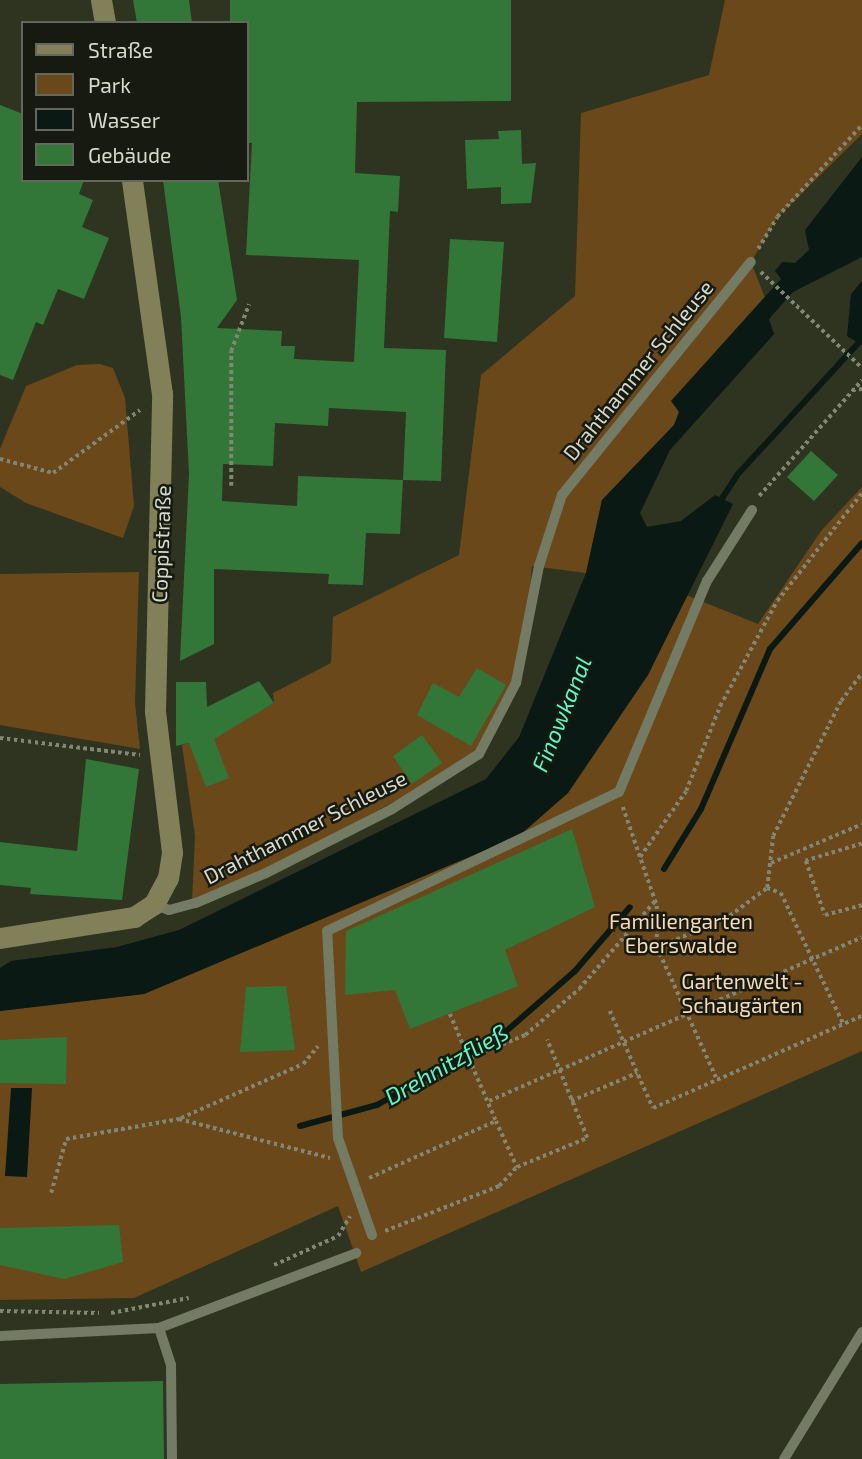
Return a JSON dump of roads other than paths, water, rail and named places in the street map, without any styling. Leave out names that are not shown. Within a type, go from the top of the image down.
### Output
[{"type":"main road","points":[[101,0],[105,21]]},
{"type":"main road","name":"Coppistraße","points":[[132,182],[162,394],[154,674],[160,755],[172,852],[154,904]]},
{"type":"main road","points":[[0,938],[111,923],[154,904]]},
{"type":"lane","name":"Drahthammer Schleuse","points":[[154,904],[169,910],[196,903],[266,873],[392,809],[479,754],[516,683],[539,566],[562,495],[751,262]]},
{"type":"lane","points":[[372,1235],[342,1162],[338,1138],[330,1032],[327,931],[619,792],[707,581],[752,510]]},
{"type":"lane","points":[[0,1336],[159,1328],[356,1253]]},
{"type":"lane","points":[[159,1328],[171,1365],[172,1459]]},
{"type":"lane","points":[[783,1459],[862,1332]]},
{"type":"water","name":"Finowkanal","points":[[862,157],[862,257],[793,292],[769,319],[774,334],[670,450],[640,513],[647,527],[681,521],[715,495],[733,504],[648,675],[568,793],[519,836],[144,994],[0,1011],[0,968],[11,961],[117,947],[179,930],[486,779],[519,737],[586,573],[602,500],[674,425],[679,412],[671,401],[781,279],[775,271],[782,262],[795,263],[809,250],[805,230]]},
{"type":"water","points":[[862,281],[862,345],[847,336],[851,294]]},
{"type":"water","points":[[11,1088],[32,1088],[27,1177],[5,1176]]},
{"type":"waterway","points":[[719,503],[737,475],[862,339]]},
{"type":"waterway","name":"Drehnitzfließ","points":[[664,869],[701,809],[770,649],[862,543]]},
{"type":"waterway","name":"Drehnitzfließ","points":[[300,1126],[377,1105],[503,1034],[575,971],[630,907]]},
{"type":"park label","name":"Familiengarten Eberswalde","points":[[681,933]]},
{"type":"park label","name":"Gartenwelt - Schaugärten","points":[[742,993]]}]
